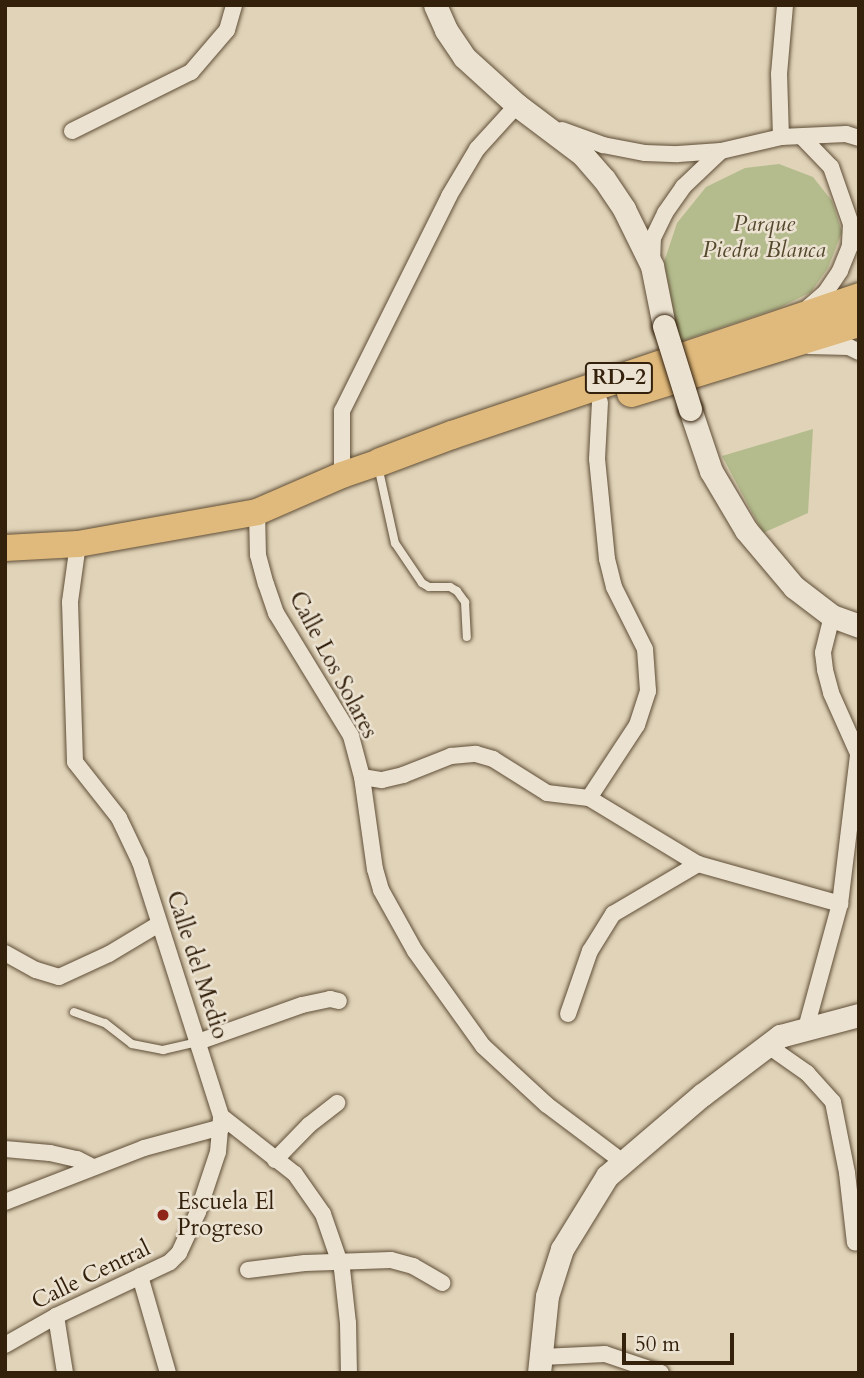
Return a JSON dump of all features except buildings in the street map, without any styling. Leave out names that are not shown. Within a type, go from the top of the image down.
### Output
[{"type":"highway","name":"RD-2","points":[[378,463],[859,297]]},
{"type":"highway","name":"RD-2","points":[[378,463],[459,450],[600,402],[859,323]]},
{"type":"main road","points":[[436,5],[446,30],[464,57],[517,106],[541,120],[582,154],[604,179],[624,209],[652,266],[664,326],[711,471],[746,530],[794,587],[832,616],[859,626]]},
{"type":"main road","name":"RD-2","points":[[5,548],[78,544],[257,512],[342,475],[378,463]]},
{"type":"main road","points":[[540,1365],[547,1296],[562,1249],[607,1176],[702,1095],[780,1036],[859,1015]]},
{"type":"street","points":[[72,131],[191,72],[227,30],[234,5]]},
{"type":"street","points":[[781,137],[779,74],[785,5]]},
{"type":"street","points":[[342,475],[342,411],[449,196],[477,149],[517,106]]},
{"type":"street","points":[[541,120],[574,136],[645,153],[721,151],[781,137],[846,134],[859,138]]},
{"type":"street","points":[[799,316],[826,292],[841,271],[850,246],[851,224],[831,167],[802,136]]},
{"type":"street","points":[[652,266],[653,238],[665,213],[683,187],[721,151]]},
{"type":"street","points":[[793,345],[849,347],[859,352]]},
{"type":"street","points":[[589,798],[637,725],[648,691],[645,649],[614,587],[607,559],[597,459],[600,402]]},
{"type":"street","name":"Calle Los Solares","points":[[257,512],[258,555],[276,613],[351,736],[362,777],[367,831],[381,890],[415,951],[483,1046],[518,1080],[623,1163]]},
{"type":"street","name":"Calle del Medio","points":[[78,544],[70,602],[75,762],[119,818],[140,862],[221,1121]]},
{"type":"street","points":[[806,1028],[840,904],[851,830],[858,749],[831,693],[825,670],[823,653],[832,616]]},
{"type":"street","points":[[362,777],[382,779],[403,775],[451,756],[475,754],[493,759],[547,793],[589,798],[698,864],[840,904]]},
{"type":"street","points":[[568,1014],[590,951],[613,914],[698,864]]},
{"type":"street","points":[[5,953],[36,970],[59,977],[109,954],[159,924]]},
{"type":"street","points":[[198,1042],[302,1005],[330,999],[339,1001]]},
{"type":"street","points":[[768,1045],[807,1073],[833,1102],[843,1149],[855,1244]]},
{"type":"street","points":[[275,1160],[309,1125],[337,1103]]},
{"type":"street","points":[[5,1202],[221,1121],[295,1174],[323,1214],[340,1261],[348,1324],[349,1373]]},
{"type":"street","name":"Calle Central","points":[[5,1345],[55,1315],[162,1268],[179,1253],[198,1212],[221,1121]]},
{"type":"street","points":[[5,1149],[50,1153],[77,1159],[93,1167]]},
{"type":"street","points":[[248,1270],[340,1261],[391,1260],[414,1266],[443,1283]]},
{"type":"street","points":[[140,1276],[168,1373]]},
{"type":"street","points":[[55,1315],[65,1373]]},
{"type":"street","points":[[540,1365],[605,1354],[661,1373]]},
{"type":"lane","points":[[378,463],[395,543],[411,562],[422,583],[429,587],[450,587],[457,591],[465,602],[467,637]]},
{"type":"lane","points":[[74,1012],[105,1023],[132,1044],[163,1050],[198,1042]]},
{"type":"green space","name":"Parque Piedra Blanca","points":[[779,164],[813,177],[832,201],[842,232],[828,268],[811,292],[779,308],[679,342],[664,262],[677,223],[706,187],[745,168]]},
{"type":"green space","points":[[813,429],[808,513],[763,533],[722,456]]},
{"type":"place","name":"Escuela El Progreso","points":[[163,1215]]}]
